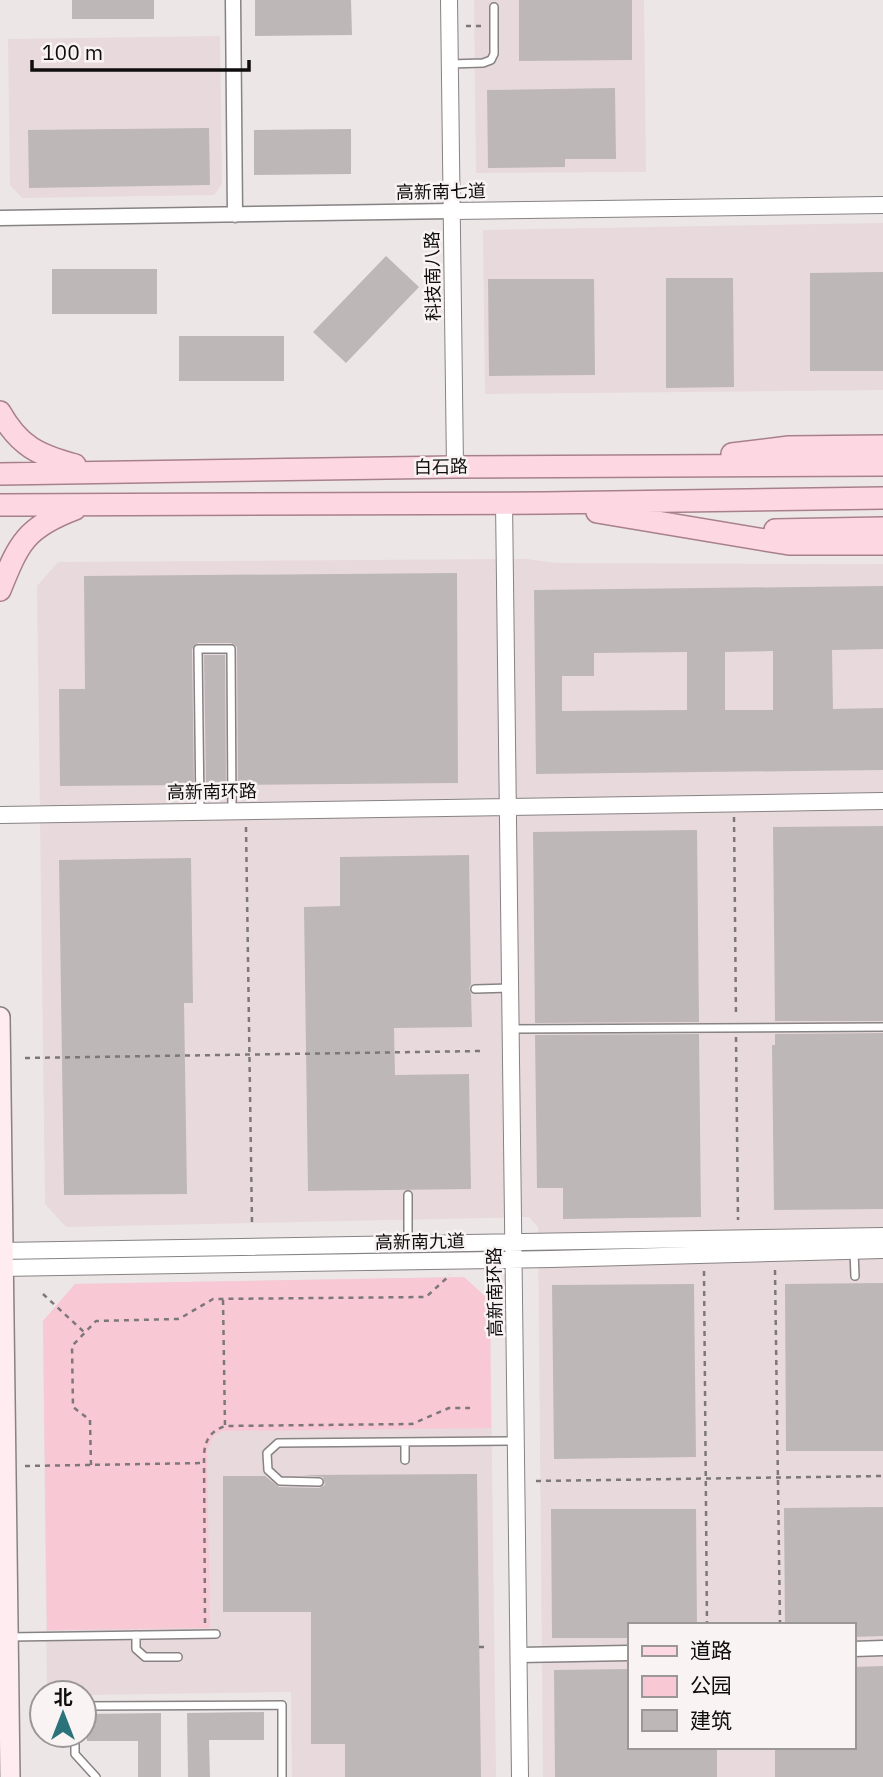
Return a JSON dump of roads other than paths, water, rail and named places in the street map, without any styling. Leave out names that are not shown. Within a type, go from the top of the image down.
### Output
[{"type":"main road","points":[[0,412],[11,431],[34,451],[68,463],[114,472]]},
{"type":"main road","points":[[643,465],[789,447],[883,446]]},
{"type":"main road","name":"白石路","points":[[0,474],[643,465],[883,465]]},
{"type":"main road","name":"白石路","points":[[0,505],[545,503],[883,498]]},
{"type":"main road","points":[[545,503],[789,544],[883,544]]},
{"type":"main road","points":[[0,590],[12,560],[29,533],[54,517],[86,505]]},
{"type":"main road","points":[[706,531],[883,528]]},
{"type":"main road","points":[[0,1017],[1,1259],[10,1777]]},
{"type":"street","points":[[233,0],[235,215]]},
{"type":"street","name":"科技南八路","points":[[449,0],[455,467]]},
{"type":"street","name":"高新南七道","points":[[0,218],[883,205]]},
{"type":"street","name":"高新南环路","points":[[504,502],[520,1777]]},
{"type":"street","points":[[508,806],[883,801]]},
{"type":"street","name":"高新南环路","points":[[0,815],[508,806]]},
{"type":"street","name":"高新南九道","points":[[1,1259],[408,1245],[514,1252],[883,1236]]},
{"type":"street","name":"高新南九道","points":[[1,1259],[883,1250]]},
{"type":"street","points":[[855,1649],[883,1648]]},
{"type":"street","points":[[519,1656],[628,1653]]},
{"type":"lane","points":[[450,64],[483,63],[491,60],[494,54],[494,7]]},
{"type":"lane","points":[[200,812],[198,649],[231,649],[232,811]]},
{"type":"lane","points":[[475,989],[510,988]]},
{"type":"lane","points":[[511,1030],[883,1027]]},
{"type":"lane","points":[[408,1195],[408,1245]]},
{"type":"lane","points":[[854,1251],[855,1276]]},
{"type":"lane","points":[[319,1482],[280,1481],[268,1470],[267,1453],[278,1443],[516,1441]]},
{"type":"lane","points":[[405,1442],[405,1460]]},
{"type":"lane","points":[[8,1637],[216,1634]]},
{"type":"lane","points":[[136,1635],[136,1649],[145,1657],[178,1657]]},
{"type":"lane","points":[[98,1706],[282,1705],[282,1777]]},
{"type":"lane","points":[[75,1749],[75,1754],[96,1777]]}]
